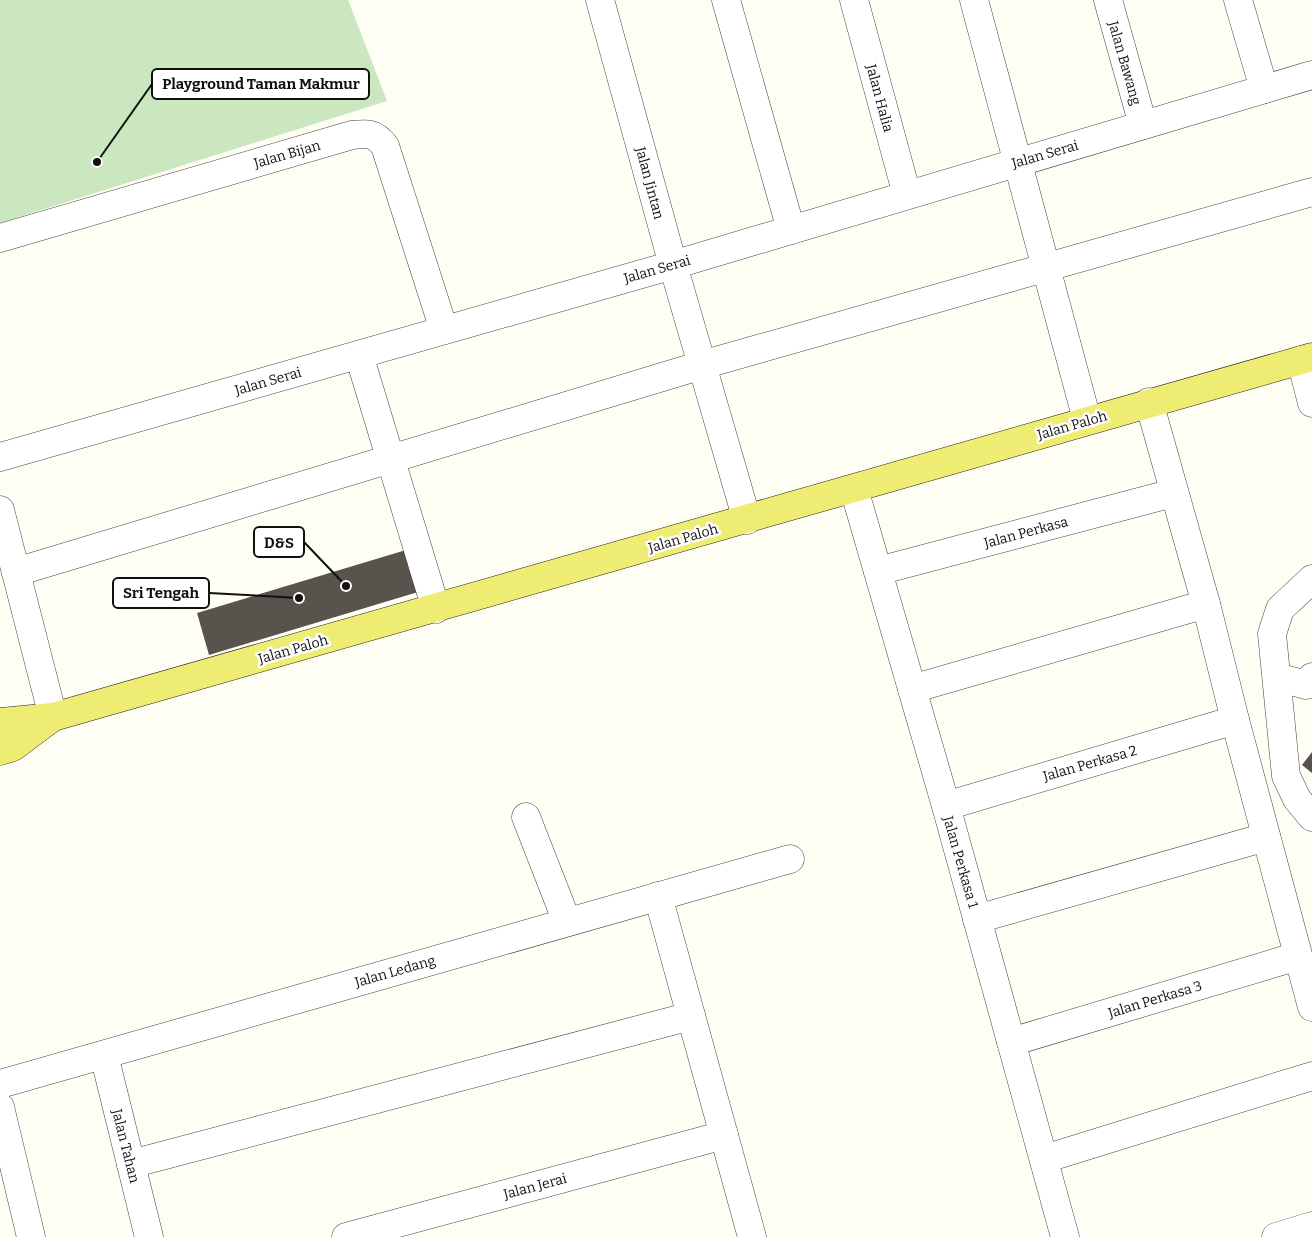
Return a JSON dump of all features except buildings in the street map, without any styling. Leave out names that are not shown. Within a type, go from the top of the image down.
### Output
[{"type":"main road","name":"Jalan Paloh","points":[[0,722],[53,717],[747,520],[1149,402],[1307,359]]},
{"type":"main road","name":"Jalan Paloh","points":[[0,751],[13,747],[53,717]]},
{"type":"street","name":"Jalan Jintan","points":[[600,0],[673,265],[747,520]]},
{"type":"street","points":[[726,0],[791,230]]},
{"type":"street","name":"Jalan Halia","points":[[854,0],[907,195]]},
{"type":"street","points":[[974,0],[1087,420]]},
{"type":"street","name":"Jalan Bawang","points":[[1108,0],[1143,125]]},
{"type":"street","points":[[1238,0],[1264,89]]},
{"type":"street","name":"Jalan Serai","points":[[0,457],[673,265],[1312,75]]},
{"type":"street","name":"Jalan Bijan","points":[[0,238],[352,135],[369,132],[385,146],[444,330]]},
{"type":"street","points":[[16,572],[702,365],[1312,192]]},
{"type":"street","points":[[358,355],[436,608]]},
{"type":"street","points":[[1307,359],[1312,403]]},
{"type":"street","points":[[1149,402],[1173,493],[1206,604],[1312,1007]]},
{"type":"street","name":"Jalan Perkasa 1","points":[[854,488],[946,806],[1065,1237]]},
{"type":"street","name":"Jalan Perkasa","points":[[878,571],[1173,493]]},
{"type":"street","points":[[0,510],[53,717]]},
{"type":"street","points":[[1312,579],[1280,609],[1272,634],[1286,776],[1297,799],[1312,818]]},
{"type":"street","points":[[912,689],[1206,604]]},
{"type":"street","points":[[1277,677],[1306,685],[1312,677]]},
{"type":"street","name":"Jalan Perkasa 2","points":[[946,806],[1235,720]]},
{"type":"street","points":[[526,817],[567,922]]},
{"type":"street","points":[[977,919],[1266,837]]},
{"type":"street","name":"Jalan Ledang","points":[[0,1084],[790,859]]},
{"type":"street","points":[[658,896],[752,1237]]},
{"type":"street","name":"Jalan Perkasa 3","points":[[1011,1042],[1298,956]]},
{"type":"street","points":[[131,1164],[691,1016]]},
{"type":"street","name":"Jalan Tahan","points":[[104,1055],[149,1237]]},
{"type":"street","points":[[1044,1159],[1312,1076]]},
{"type":"street","points":[[0,1107],[31,1237]]},
{"type":"street","name":"Jalan Jerai","points":[[346,1237],[400,1230],[724,1135]]},
{"type":"street","points":[[1276,1237],[1312,1226]]},
{"type":"green space","points":[[0,0],[348,0],[387,101],[0,223]]},
{"type":"place","name":"Playground Taman Makmur","points":[[97,162]]},
{"type":"place","name":"D&S","points":[[346,586]]},
{"type":"place","name":"Sri Tengah","points":[[299,598]]}]
